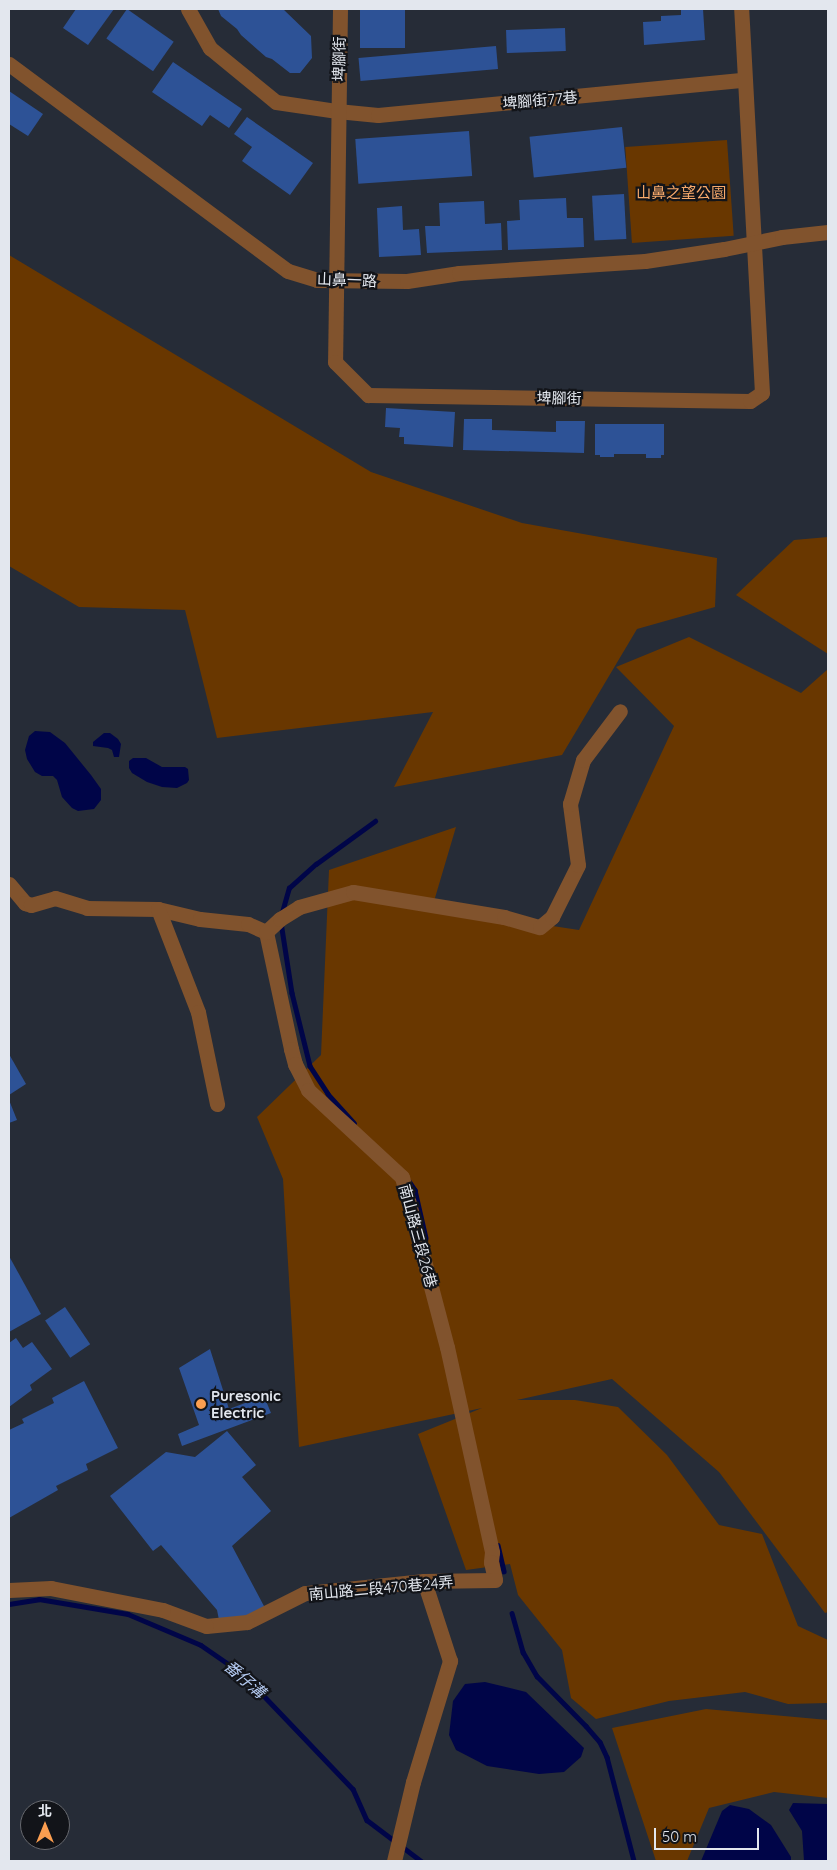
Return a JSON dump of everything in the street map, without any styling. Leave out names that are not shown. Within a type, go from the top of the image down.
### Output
[{"type":"street","name":"埤腳街77巷","points":[[188,9],[210,48],[276,102],[337,111],[378,115],[743,80]]},
{"type":"street","name":"埤腳街","points":[[340,9],[337,111],[335,362],[368,395],[750,401],[762,393],[743,80],[741,9]]},
{"type":"street","name":"山鼻一路","points":[[9,64],[288,271],[317,280],[406,281],[459,273],[644,261],[810,233],[828,232]]},
{"type":"street","points":[[9,884],[25,903],[31,905],[55,898],[87,908],[158,908],[200,918],[248,924],[266,932],[280,918],[299,907],[354,892],[504,917],[540,927],[552,917],[578,865],[570,804],[583,760],[620,711]]},
{"type":"street","points":[[158,908],[198,1012],[217,1104]]},
{"type":"street","name":"南山路三段26巷","points":[[266,932],[291,1049],[295,1064],[308,1090],[402,1177],[447,1347],[492,1552],[491,1562],[495,1580]]},
{"type":"street","name":"南山路二段470巷24弄","points":[[9,1590],[51,1588],[162,1610],[206,1626],[247,1622],[305,1593],[424,1582],[495,1580]]},
{"type":"street","points":[[394,1861],[413,1782],[450,1661],[424,1582]]},
{"type":"green space","name":"山鼻之望公園","points":[[727,140],[734,236],[632,243],[625,147]]},
{"type":"green space","points":[[9,255],[371,472],[522,523],[717,558],[715,607],[637,629],[562,755],[394,787],[433,712],[217,738],[185,610],[79,607],[9,566]]},
{"type":"green space","points":[[828,537],[828,654],[736,595],[794,540]]},
{"type":"green space","points":[[689,637],[801,693],[828,669],[828,1612],[825,1613],[719,1472],[612,1379],[517,1400],[575,1400],[618,1407],[667,1455],[719,1525],[762,1534],[798,1626],[828,1640],[828,1703],[788,1704],[745,1692],[669,1701],[596,1719],[571,1698],[562,1650],[518,1595],[510,1564],[466,1570],[418,1434],[482,1408],[299,1447],[283,1179],[257,1117],[321,1055],[329,870],[456,827],[432,908],[579,930],[674,726],[616,667]]},
{"type":"green space","points":[[706,1709],[828,1720],[828,1798],[774,1792],[709,1808],[687,1861],[656,1861],[612,1728]]},
{"type":"shaded area","points":[[35,731],[50,732],[65,743],[91,775],[101,789],[101,800],[94,809],[78,811],[72,808],[62,797],[57,780],[53,776],[42,776],[35,772],[27,759],[25,750],[29,736]]},
{"type":"shaded area","points":[[104,733],[110,733],[118,739],[121,744],[119,757],[114,757],[112,750],[108,748],[93,746],[93,742]]},
{"type":"shaded area","points":[[133,758],[146,758],[162,767],[185,767],[188,769],[189,780],[177,788],[162,787],[147,782],[132,773],[129,768],[129,761]]},
{"type":"shaded area","points":[[485,1682],[526,1692],[584,1748],[581,1757],[564,1772],[539,1774],[487,1766],[456,1750],[449,1735],[453,1701],[465,1684]]},
{"type":"shaded area","points":[[793,1803],[828,1804],[828,1861],[804,1861],[802,1831],[789,1810]]},
{"type":"shaded area","points":[[730,1805],[749,1809],[771,1825],[791,1857],[791,1861],[701,1861],[722,1811]]},
{"type":"building","points":[[76,9],[114,9],[88,45],[63,28]]},
{"type":"building","points":[[127,9],[174,42],[153,71],[106,38]]},
{"type":"building","points":[[218,9],[283,9],[311,36],[312,58],[300,73],[290,73],[272,59],[266,57],[241,35],[237,29],[221,16]]},
{"type":"building","points":[[360,9],[405,9],[405,48],[360,48]]},
{"type":"building","points":[[681,9],[703,9],[705,40],[644,45],[643,22],[661,21],[661,16],[681,15]]},
{"type":"building","points":[[565,28],[566,51],[507,53],[506,30]]},
{"type":"building","points":[[496,46],[498,69],[361,81],[359,58]]},
{"type":"building","points":[[173,62],[242,109],[229,128],[210,115],[202,126],[152,92]]},
{"type":"building","points":[[9,91],[43,114],[28,136],[9,124]]},
{"type":"building","points":[[247,117],[313,163],[290,195],[242,161],[252,147],[234,134]]},
{"type":"building","points":[[622,127],[626,168],[534,177],[530,137]]},
{"type":"building","points":[[469,131],[472,176],[358,184],[355,139]]},
{"type":"building","points":[[624,194],[626,239],[594,241],[592,196]]},
{"type":"building","points":[[566,198],[567,218],[583,218],[584,247],[508,250],[507,221],[520,220],[519,200]]},
{"type":"building","points":[[484,201],[485,224],[501,223],[502,250],[427,253],[425,226],[440,226],[439,203]]},
{"type":"building","points":[[402,206],[403,230],[419,229],[421,255],[379,257],[377,208]]},
{"type":"building","points":[[386,408],[455,412],[453,447],[404,444],[404,437],[399,437],[400,428],[385,427]]},
{"type":"building","points":[[464,419],[492,419],[492,430],[556,432],[556,421],[585,421],[584,453],[463,450]]},
{"type":"building","points":[[595,424],[664,424],[664,455],[661,455],[661,458],[646,458],[646,454],[614,454],[614,457],[595,455]]},
{"type":"building","points":[[9,1054],[26,1084],[9,1095]]},
{"type":"building","points":[[9,1100],[17,1120],[9,1123]]},
{"type":"building","points":[[9,1256],[41,1314],[9,1332]]},
{"type":"building","points":[[65,1307],[90,1344],[70,1358],[45,1320]]},
{"type":"building","points":[[16,1338],[23,1348],[32,1342],[52,1369],[30,1385],[32,1390],[9,1407],[9,1343]]},
{"type":"building","points":[[210,1349],[229,1409],[264,1396],[271,1413],[182,1446],[178,1434],[199,1425],[179,1368]]},
{"type":"building","points":[[84,1381],[118,1448],[86,1464],[88,1470],[56,1486],[58,1490],[9,1518],[9,1430],[24,1423],[22,1419],[54,1403],[52,1398]]},
{"type":"building","points":[[227,1431],[256,1465],[242,1477],[271,1511],[232,1546],[265,1608],[244,1618],[219,1620],[217,1610],[161,1545],[153,1551],[110,1496],[166,1452],[195,1457]]},
{"type":"waterway","points":[[282,912],[289,888],[316,864],[375,821]]},
{"type":"waterway","points":[[281,922],[292,993],[310,1066],[328,1094],[354,1123]]},
{"type":"waterway","points":[[409,1181],[415,1190],[426,1238]]},
{"type":"waterway","points":[[498,1545],[504,1571]]},
{"type":"waterway","name":"番仔溝","points":[[9,1604],[39,1599],[128,1614],[201,1645],[243,1674],[353,1789],[367,1820],[421,1861]]},
{"type":"waterway","points":[[512,1613],[523,1652],[537,1676],[600,1742],[607,1757],[634,1861]]},
{"type":"place","name":"Puresonic Electric","points":[[201,1404]]}]
